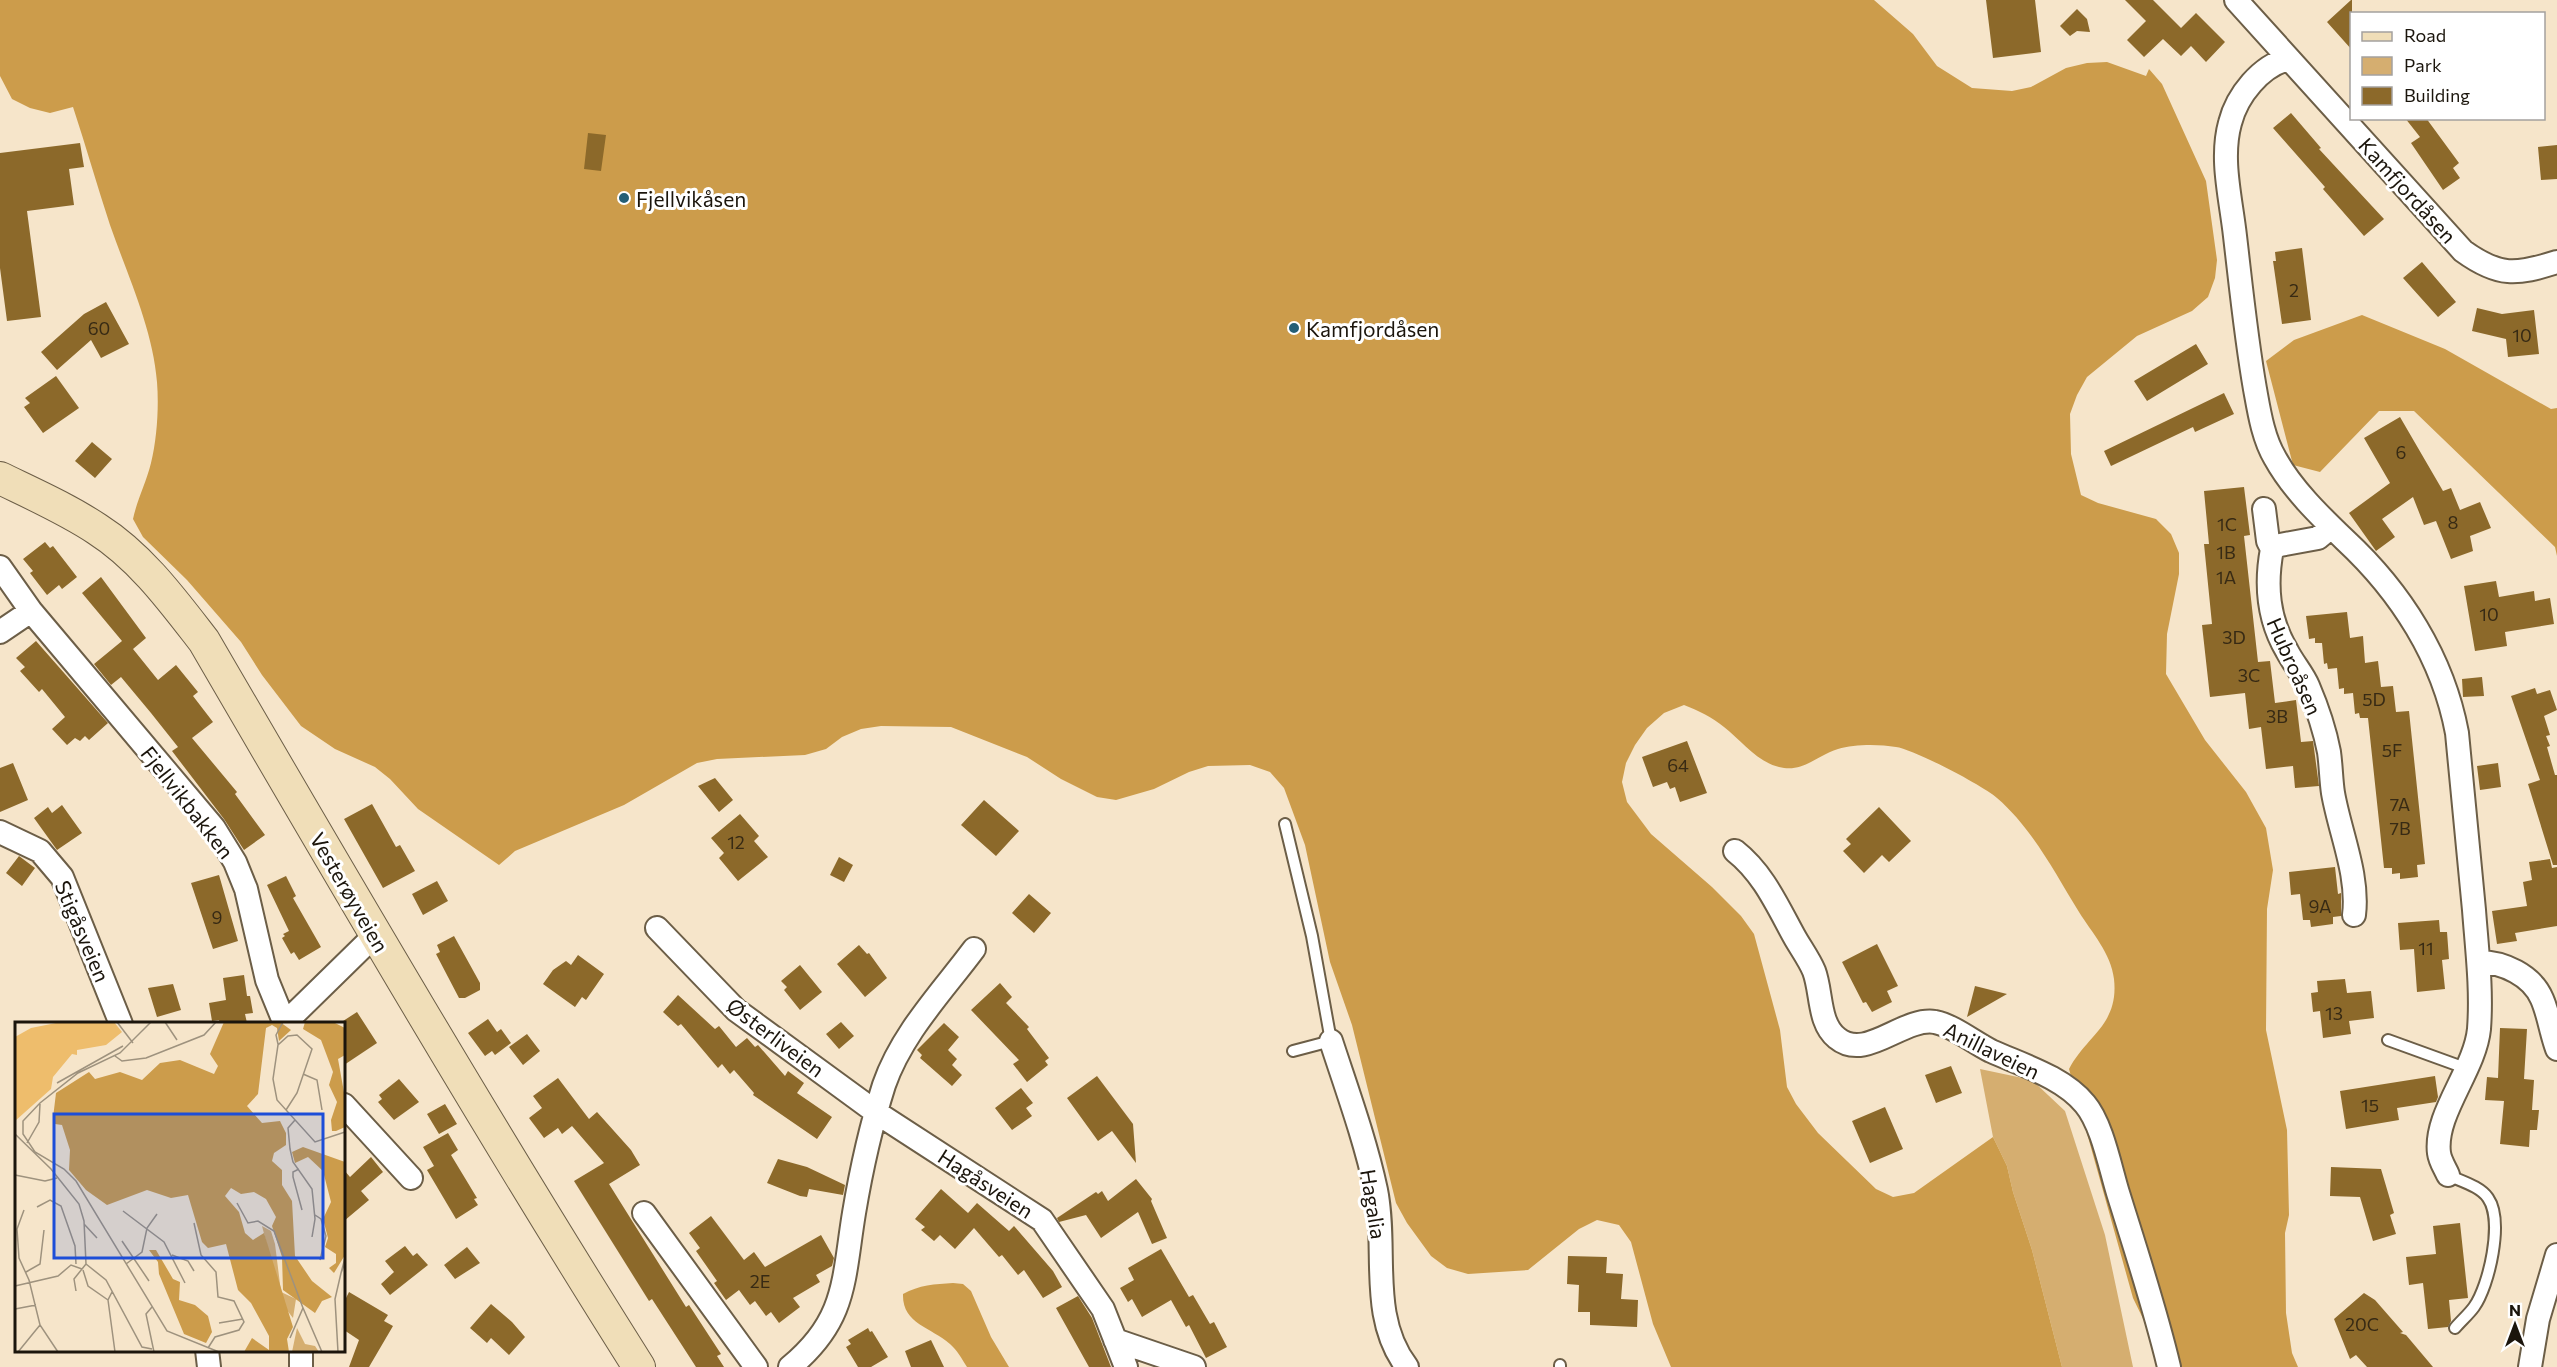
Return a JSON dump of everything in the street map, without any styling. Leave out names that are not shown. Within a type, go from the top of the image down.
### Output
[{"type":"main road","name":"Vesterøyveien","points":[[0,478],[54,504],[97,529],[139,564],[172,599],[204,641],[542,1214],[639,1367]]},
{"type":"street","name":"Kamfjordåsen","points":[[2236,0],[2463,251],[2482,265],[2496,271],[2514,272],[2557,262]]},
{"type":"street","points":[[2288,58],[2275,62],[2242,96],[2235,108],[2227,136],[2226,167],[2247,339],[2264,428],[2274,457],[2330,528],[2345,540],[2388,585],[2402,604],[2427,644],[2453,711],[2479,962],[2479,1031],[2468,1069],[2457,1089],[2439,1137],[2439,1155],[2448,1175]]},
{"type":"street","points":[[2264,509],[2268,541],[2272,549],[2280,545],[2292,545],[2318,538],[2330,528]]},
{"type":"street","name":"Hubroåsen","points":[[2272,549],[2268,575],[2271,613],[2287,651],[2308,685],[2322,727],[2329,753],[2333,795],[2354,890],[2354,915]]},
{"type":"street","name":"Fjellvikbakken","points":[[0,567],[31,611],[214,828],[236,861],[246,890],[267,980],[285,1022]]},
{"type":"street","points":[[0,632],[31,611]]},
{"type":"street","name":"Stigåsveien","points":[[0,832],[40,851],[62,877],[121,1022]]},
{"type":"street","name":"Anillaveien","points":[[1735,851],[1762,878],[1813,969],[1825,1023],[1830,1032],[1839,1040],[1848,1045],[1861,1045],[1920,1022],[1934,1022],[1947,1026],[1971,1041],[2054,1081],[2085,1104],[2093,1115],[2106,1153],[2169,1367]]},
{"type":"street","name":"Østerliveien","points":[[657,928],[736,1010],[877,1113]]},
{"type":"street","name":"Fjellvikbakken","points":[[286,1022],[375,934]]},
{"type":"street","points":[[790,1367],[808,1352],[835,1313],[849,1256],[861,1176],[885,1084],[909,1034],[974,949]]},
{"type":"street","points":[[2479,962],[2492,962],[2507,968],[2523,976],[2531,984],[2542,997],[2557,1049]]},
{"type":"street","name":"Hagalia","points":[[1331,1041],[1376,1190],[1381,1225],[1384,1316],[1392,1344],[1407,1367]]},
{"type":"street","points":[[345,1106],[411,1178]]},
{"type":"street","name":"Hagåsveien","points":[[877,1113],[1042,1220],[1103,1310],[1126,1367]]},
{"type":"street","points":[[644,1213],[756,1367]]},
{"type":"street","points":[[2530,1367],[2539,1312],[2557,1255]]},
{"type":"street","points":[[1115,1340],[1194,1367]]},
{"type":"street","points":[[207,1352],[209,1367]]},
{"type":"lane","points":[[1285,824],[1312,936],[1331,1041],[1293,1051]]},
{"type":"lane","points":[[2388,1040],[2468,1069]]},
{"type":"lane","points":[[2448,1175],[2481,1191],[2488,1198],[2493,1209],[2491,1262],[2484,1287],[2474,1307],[2455,1328]]},
{"type":"green space","points":[[1980,1069],[2032,1080],[2065,1111],[2105,1235],[2133,1367],[2062,1367],[2032,1250],[2007,1166],[1993,1137]]},
{"type":"shaded area","points":[[0,0],[1874,0],[1913,34],[1937,66],[1972,88],[2012,91],[2031,87],[2066,68],[2087,63],[2107,62],[2146,76],[2149,69],[2162,84],[2206,181],[2217,260],[2215,278],[2208,297],[2192,311],[2137,336],[2087,377],[2070,414],[2071,454],[2081,495],[2098,503],[2156,519],[2171,534],[2179,553],[2179,574],[2167,634],[2166,674],[2205,740],[2246,792],[2266,828],[2273,870],[2267,909],[2266,1030],[2287,1130],[2289,1215],[2285,1233],[2286,1313],[2292,1353],[2298,1367],[2164,1367],[2164,1362],[2133,1298],[2069,1069],[2107,1019],[2112,1008],[2114,979],[2109,961],[2042,852],[2010,810],[1990,792],[1978,785],[1905,749],[1882,745],[1851,746],[1830,752],[1802,766],[1779,767],[1756,756],[1715,720],[1684,705],[1664,713],[1647,728],[1626,763],[1622,782],[1627,802],[1651,834],[1712,887],[1741,916],[1754,934],[1780,1030],[1787,1087],[1796,1104],[1818,1133],[1876,1189],[1893,1197],[1914,1193],[1993,1137],[2007,1166],[2032,1250],[2062,1367],[1671,1367],[1653,1324],[1631,1242],[1619,1225],[1597,1220],[1579,1229],[1528,1270],[1468,1274],[1447,1268],[1431,1256],[1407,1223],[1396,1203],[1352,1025],[1330,962],[1305,845],[1284,788],[1270,772],[1250,765],[1208,766],[1189,772],[1154,789],[1116,800],[1097,797],[1061,779],[1027,757],[951,727],[881,726],[861,729],[842,737],[826,749],[805,755],[717,759],[697,763],[624,805],[515,851],[499,865],[418,809],[390,779],[375,767],[335,749],[301,726],[262,675],[241,642],[187,580],[143,537],[133,519],[151,463],[158,412],[155,362],[145,322],[110,225],[73,107],[50,113],[30,108],[12,99],[0,76]]},
{"type":"shaded area","points":[[2362,315],[2445,349],[2551,409],[2557,408],[2557,556],[2555,547],[2414,411],[2379,411],[2320,472],[2293,465],[2266,361],[2294,340]]},
{"type":"shaded area","points":[[963,1284],[971,1291],[991,1337],[1009,1367],[967,1367],[950,1344],[912,1319],[907,1312],[903,1294],[921,1287]]},
{"type":"building","points":[[1986,0],[2035,0],[2041,52],[1993,58]]},
{"type":"building","points":[[2125,0],[2153,0],[2181,28],[2196,13],[2225,42],[2206,62],[2191,46],[2181,56],[2163,39],[2144,57],[2127,40],[2146,21]]},
{"type":"building","points":[[2352,0],[2350,48],[2327,22]]},
{"type":"building","points":[[2077,9],[2087,19],[2090,32],[2077,31],[2070,36],[2060,26]]},
{"type":"building","points":[[2291,113],[2321,148],[2319,149],[2384,219],[2364,236],[2273,128]]},
{"type":"building","points":[[2407,120],[2427,120],[2459,163],[2453,168],[2460,178],[2443,190],[2411,143],[2420,137]]},
{"type":"building","points":[[588,133],[606,135],[601,171],[584,169]]},
{"type":"building","points":[[80,143],[84,167],[69,169],[74,205],[27,211],[41,317],[7,321],[0,268],[0,153]]},
{"type":"building","points":[[2557,145],[2557,179],[2541,180],[2538,147]]},
{"type":"building","points":[[2302,248],[2311,320],[2282,324],[2273,261],[2276,261],[2275,252]]},
{"type":"building","points":[[2422,262],[2456,302],[2438,317],[2403,278]]},
{"type":"building","points":[[106,302],[129,344],[101,358],[91,340],[57,370],[41,352],[84,314]]},
{"type":"building","points":[[2477,308],[2502,314],[2534,310],[2539,354],[2508,357],[2506,339],[2472,331]]},
{"type":"building","points":[[2196,344],[2208,364],[2147,401],[2134,381]]},
{"type":"building","points":[[56,376],[79,408],[43,433],[24,407],[30,403],[25,398]]},
{"type":"building","points":[[2224,393],[2234,414],[2195,432],[2193,427],[2111,466],[2104,451]]},
{"type":"building","points":[[2400,417],[2443,491],[2451,488],[2460,510],[2480,502],[2491,528],[2470,536],[2473,551],[2451,559],[2436,521],[2424,525],[2413,497],[2382,519],[2395,537],[2376,551],[2349,513],[2390,483],[2364,438]]},
{"type":"building","points":[[92,442],[112,459],[95,478],[75,461]]},
{"type":"building","points":[[2244,487],[2250,535],[2244,536],[2258,662],[2270,661],[2275,703],[2296,700],[2301,742],[2313,741],[2319,786],[2295,788],[2293,766],[2266,769],[2261,727],[2249,729],[2245,693],[2210,697],[2202,625],[2212,624],[2204,544],[2209,544],[2204,491]]},
{"type":"building","points":[[45,542],[50,548],[53,546],[77,577],[62,589],[59,585],[47,595],[30,573],[33,571],[23,559]]},
{"type":"building","points":[[101,577],[146,638],[133,649],[158,680],[176,665],[198,692],[193,696],[213,722],[192,738],[237,792],[235,794],[265,835],[244,850],[224,819],[172,751],[178,747],[151,713],[121,677],[111,685],[94,664],[122,641],[82,593]]},
{"type":"building","points":[[2496,581],[2499,597],[2534,591],[2535,601],[2550,598],[2554,624],[2505,632],[2507,646],[2475,651],[2464,586]]},
{"type":"building","points":[[2347,612],[2350,638],[2363,636],[2365,663],[2378,661],[2381,687],[2393,686],[2396,712],[2409,711],[2425,864],[2417,865],[2418,877],[2400,879],[2400,873],[2392,874],[2392,868],[2384,868],[2368,718],[2360,718],[2359,713],[2355,714],[2353,693],[2344,694],[2344,688],[2339,689],[2337,668],[2328,669],[2327,663],[2324,664],[2322,643],[2315,643],[2315,638],[2309,639],[2306,616]]},
{"type":"building","points":[[36,641],[108,723],[89,740],[85,736],[80,741],[75,738],[67,745],[52,729],[65,717],[42,689],[39,692],[20,671],[25,667],[16,658]]},
{"type":"building","points":[[2482,677],[2484,696],[2463,697],[2462,679]]},
{"type":"building","points":[[2535,688],[2537,694],[2550,690],[2557,710],[2544,716],[2550,735],[2546,736],[2550,746],[2547,747],[2555,775],[2557,775],[2557,865],[2553,865],[2528,784],[2540,780],[2511,696]]},
{"type":"building","points":[[1687,741],[1707,793],[1680,802],[1675,787],[1670,789],[1667,782],[1653,787],[1642,757]]},
{"type":"building","points":[[13,763],[28,800],[0,812],[0,768]]},
{"type":"building","points":[[2498,763],[2501,787],[2480,790],[2477,766]]},
{"type":"building","points":[[715,778],[733,800],[719,812],[698,786]]},
{"type":"building","points":[[984,800],[1019,831],[996,856],[961,825]]},
{"type":"building","points":[[372,804],[396,847],[400,845],[415,871],[383,888],[344,819]]},
{"type":"building","points":[[62,805],[82,833],[57,850],[34,818],[48,807],[52,813]]},
{"type":"building","points":[[1879,807],[1911,841],[1889,862],[1882,855],[1864,873],[1843,851],[1851,844],[1846,839]]},
{"type":"building","points":[[740,814],[759,836],[754,841],[768,857],[738,881],[719,858],[724,853],[711,838]]},
{"type":"building","points":[[19,856],[35,868],[22,886],[6,873]]},
{"type":"building","points":[[839,857],[853,865],[844,882],[830,875]]},
{"type":"building","points":[[2550,859],[2552,868],[2557,867],[2557,926],[2515,933],[2517,941],[2497,944],[2492,911],[2527,906],[2523,882],[2532,880],[2529,862]]},
{"type":"building","points":[[2335,867],[2338,894],[2341,893],[2341,916],[2333,917],[2333,924],[2311,927],[2310,920],[2303,920],[2300,894],[2291,895],[2289,872]]},
{"type":"building","points":[[219,875],[238,941],[213,949],[191,883]]},
{"type":"building","points":[[286,876],[296,896],[293,898],[321,947],[299,960],[294,952],[291,954],[282,938],[285,936],[283,934],[289,931],[267,885]]},
{"type":"building","points":[[437,881],[448,901],[423,915],[412,894]]},
{"type":"building","points":[[1029,894],[1051,913],[1034,933],[1012,913]]},
{"type":"building","points":[[2439,920],[2440,932],[2447,932],[2449,959],[2442,960],[2445,989],[2417,992],[2414,949],[2400,950],[2398,923]]},
{"type":"building","points":[[454,936],[480,983],[480,990],[465,998],[459,998],[436,954],[440,952],[437,945]]},
{"type":"building","points":[[1877,944],[1898,986],[1887,991],[1892,1002],[1872,1012],[1866,1002],[1863,1003],[1842,962]]},
{"type":"building","points":[[859,945],[867,954],[869,953],[887,978],[865,997],[837,964]]},
{"type":"building","points":[[578,955],[604,974],[586,1000],[582,997],[575,1007],[543,984],[553,970],[566,961],[571,965]]},
{"type":"building","points":[[800,965],[822,992],[800,1010],[784,990],[787,987],[781,981]]},
{"type":"building","points":[[244,975],[247,996],[250,996],[253,1013],[245,1014],[247,1022],[212,1021],[209,1003],[226,1000],[223,978]]},
{"type":"building","points":[[2345,979],[2347,993],[2371,991],[2374,1018],[2349,1021],[2351,1034],[2323,1038],[2320,1011],[2313,1012],[2311,993],[2318,992],[2317,981]]},
{"type":"building","points":[[1000,983],[1012,997],[1006,1003],[1029,1027],[1027,1029],[1049,1058],[1045,1061],[1048,1065],[1027,1082],[1013,1064],[1019,1060],[971,1010]]},
{"type":"building","points":[[173,984],[181,1010],[157,1017],[148,988]]},
{"type":"building","points":[[1975,986],[2007,994],[1967,1017]]},
{"type":"building","points":[[678,995],[715,1029],[719,1026],[736,1047],[747,1038],[755,1047],[758,1045],[785,1076],[788,1071],[804,1083],[797,1093],[832,1117],[817,1139],[753,1095],[754,1093],[734,1070],[730,1074],[722,1064],[718,1068],[681,1024],[678,1026],[663,1012]]},
{"type":"building","points":[[357,1012],[377,1043],[345,1064],[345,1022],[342,1022]]},
{"type":"building","points":[[488,1019],[497,1032],[501,1029],[511,1043],[495,1055],[492,1051],[485,1056],[468,1033]]},
{"type":"building","points":[[841,1022],[854,1036],[839,1049],[826,1034]]},
{"type":"building","points":[[944,1023],[959,1037],[948,1050],[957,1059],[952,1065],[962,1075],[952,1086],[920,1058],[922,1055],[917,1050]]},
{"type":"building","points":[[2500,1028],[2527,1029],[2524,1079],[2534,1080],[2532,1110],[2539,1110],[2537,1130],[2530,1130],[2529,1147],[2500,1144],[2504,1101],[2485,1100],[2487,1077],[2498,1078]]},
{"type":"building","points":[[527,1034],[540,1051],[523,1065],[509,1047]]},
{"type":"building","points":[[1951,1066],[1962,1093],[1936,1103],[1925,1075]]},
{"type":"building","points":[[1097,1076],[1133,1124],[1136,1163],[1112,1131],[1098,1141],[1067,1098]]},
{"type":"building","points":[[2435,1076],[2438,1097],[2436,1102],[2397,1108],[2399,1120],[2346,1129],[2340,1091]]},
{"type":"building","points":[[558,1078],[589,1119],[597,1112],[631,1150],[640,1165],[609,1184],[686,1307],[689,1305],[721,1354],[717,1356],[724,1367],[696,1367],[652,1299],[649,1301],[574,1181],[604,1163],[572,1126],[562,1134],[558,1128],[544,1138],[529,1118],[542,1108],[533,1096]]},
{"type":"building","points":[[399,1079],[419,1102],[394,1120],[378,1102],[382,1099],[379,1095]]},
{"type":"building","points":[[1021,1088],[1033,1103],[1026,1108],[1032,1116],[1012,1130],[995,1108]]},
{"type":"building","points":[[445,1104],[457,1124],[439,1134],[427,1114]]},
{"type":"building","points":[[1885,1107],[1903,1149],[1870,1163],[1852,1121]]},
{"type":"building","points":[[448,1133],[458,1150],[451,1155],[477,1198],[474,1199],[478,1205],[456,1219],[427,1170],[434,1166],[423,1147]]},
{"type":"building","points":[[371,1157],[383,1172],[361,1191],[369,1200],[345,1220],[345,1171],[350,1177]]},
{"type":"building","points":[[778,1159],[807,1167],[845,1185],[843,1195],[809,1189],[807,1197],[800,1196],[767,1183]]},
{"type":"building","points":[[2331,1167],[2381,1169],[2394,1213],[2390,1215],[2396,1234],[2373,1241],[2360,1197],[2330,1196]]},
{"type":"building","points":[[1136,1179],[1152,1199],[1167,1238],[1152,1244],[1138,1212],[1101,1238],[1086,1215],[1059,1222],[1057,1218],[1096,1192],[1098,1194],[1102,1191],[1108,1201]]},
{"type":"building","points":[[941,1189],[968,1213],[977,1203],[1009,1231],[1014,1226],[1053,1271],[1062,1287],[1043,1298],[1024,1270],[1018,1275],[1002,1255],[999,1257],[974,1228],[955,1249],[940,1235],[934,1241],[921,1230],[925,1227],[915,1219]]},
{"type":"building","points":[[711,1216],[744,1260],[754,1252],[765,1267],[821,1235],[834,1258],[832,1266],[816,1275],[820,1282],[793,1298],[800,1307],[779,1323],[771,1312],[766,1316],[755,1301],[750,1305],[739,1290],[726,1300],[714,1283],[717,1281],[696,1251],[700,1248],[689,1233]]},
{"type":"building","points":[[2460,1223],[2468,1298],[2449,1300],[2451,1321],[2448,1327],[2428,1329],[2423,1283],[2409,1285],[2406,1257],[2436,1254],[2433,1226]]},
{"type":"building","points":[[405,1246],[413,1256],[417,1253],[428,1265],[390,1295],[381,1284],[394,1272],[385,1261]]},
{"type":"building","points":[[467,1247],[480,1263],[455,1279],[444,1265]]},
{"type":"building","points":[[1161,1249],[1189,1297],[1193,1295],[1210,1324],[1214,1322],[1227,1347],[1206,1358],[1189,1325],[1186,1327],[1171,1300],[1142,1317],[1132,1299],[1128,1302],[1120,1288],[1134,1280],[1128,1268]]},
{"type":"building","points":[[1568,1256],[1607,1257],[1606,1273],[1623,1274],[1621,1299],[1638,1300],[1637,1327],[1590,1325],[1590,1312],[1578,1312],[1579,1285],[1567,1284]]},
{"type":"building","points":[[349,1292],[388,1315],[384,1321],[393,1326],[369,1367],[349,1367],[359,1340],[345,1331],[345,1300]]},
{"type":"building","points":[[2364,1293],[2375,1300],[2403,1332],[2400,1333],[2406,1335],[2433,1367],[2367,1367],[2356,1355],[2350,1359],[2334,1319]]},
{"type":"building","points":[[1078,1296],[1092,1318],[1111,1367],[1089,1367],[1056,1308]]},
{"type":"building","points":[[491,1304],[525,1337],[509,1355],[491,1338],[487,1343],[470,1328]]},
{"type":"building","points":[[868,1328],[888,1357],[871,1367],[858,1367],[846,1347],[851,1344],[848,1340]]},
{"type":"building","points":[[931,1340],[944,1367],[911,1367],[905,1351]]},
{"type":"place","name":"Fjellvikåsen","points":[[624,198]]},
{"type":"place","name":"Kamfjordåsen","points":[[1294,328]]}]
